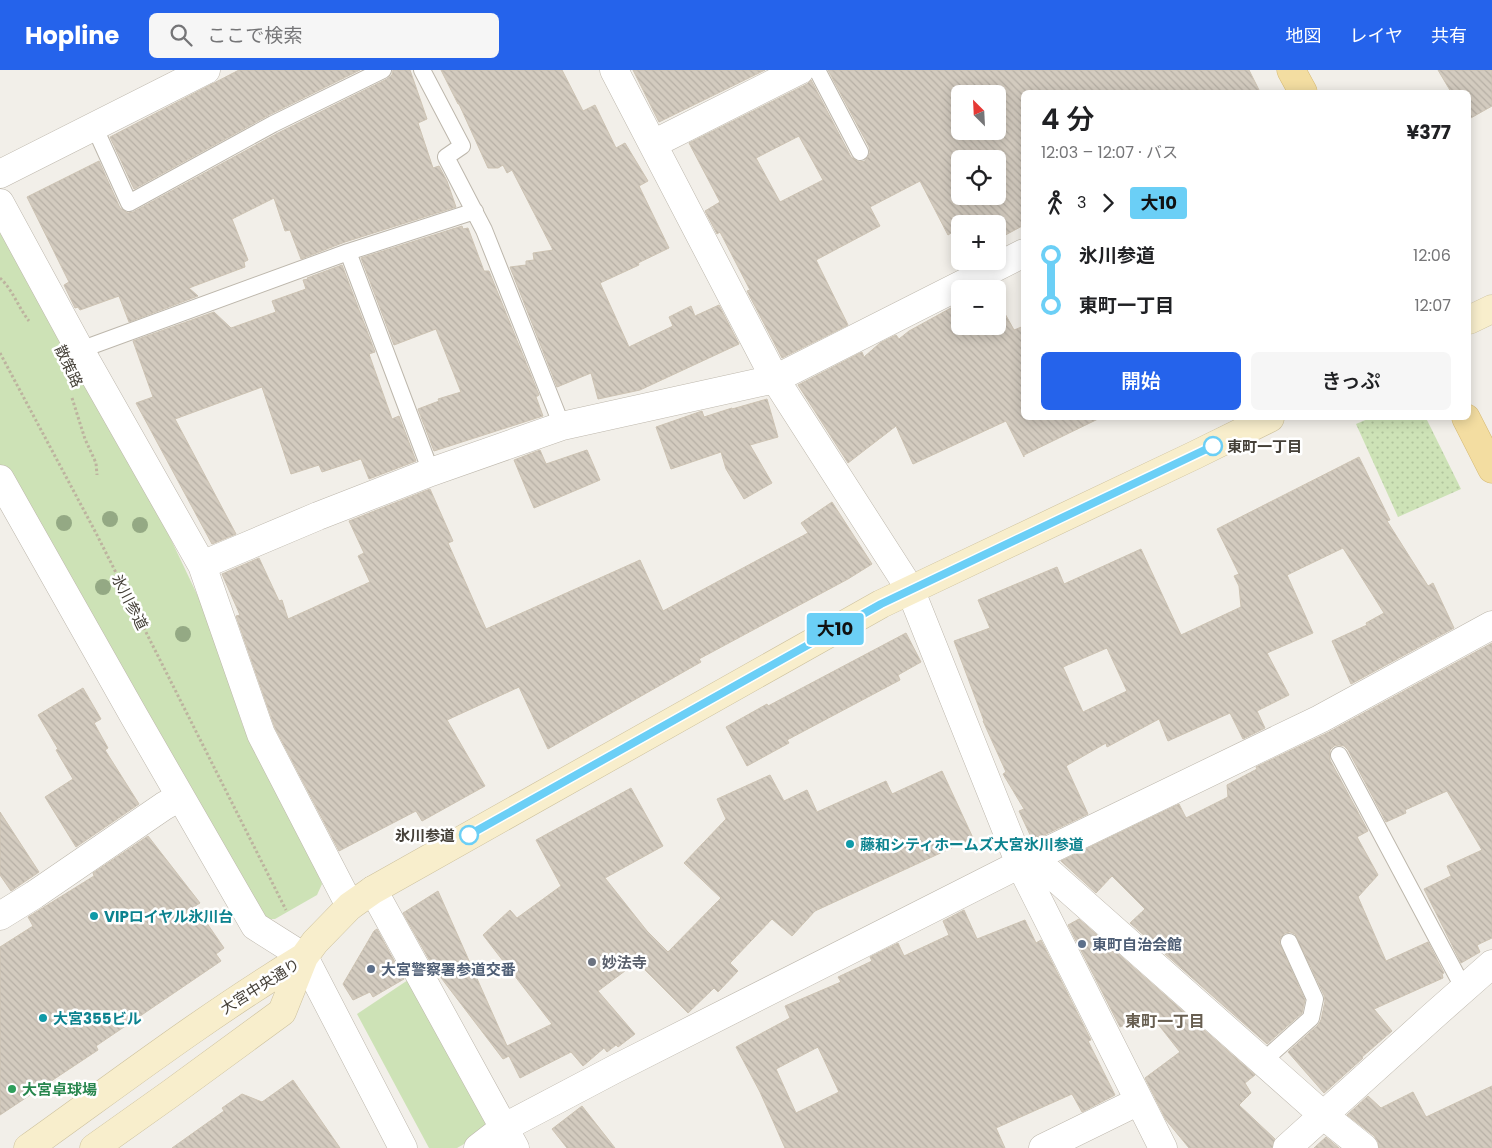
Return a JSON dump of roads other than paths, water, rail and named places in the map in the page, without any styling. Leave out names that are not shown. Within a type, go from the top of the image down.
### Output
[{"type":"main road","points":[[1291,70],[1302,90]]},
{"type":"main road","points":[[1471,319],[1492,309]]},
{"type":"main road","points":[[304,958],[315,942],[350,906],[374,890],[786,656],[910,589],[1266,420]]},
{"type":"main road","points":[[1467,420],[1492,469]]},
{"type":"main road","name":"大宮中央通り","points":[[28,1148],[204,1021],[304,958]]},
{"type":"main road","name":"大宮中央通り","points":[[94,1148],[282,1012],[304,958]]},
{"type":"street","points":[[0,174],[206,70]]},
{"type":"street","points":[[614,70],[775,379],[910,589],[1027,861],[1139,1101],[1163,1148]]},
{"type":"street","points":[[653,144],[800,70]]},
{"type":"street","points":[[0,203],[80,350],[202,565],[261,734],[350,906]]},
{"type":"street","points":[[202,565],[318,516],[431,472],[562,426],[775,379],[1021,255]]},
{"type":"street","points":[[2,486],[255,926],[304,958],[403,1148]]},
{"type":"street","points":[[478,1148],[510,1137],[615,1068],[1027,861],[1320,719],[1492,625]]},
{"type":"street","points":[[0,916],[180,797]]},
{"type":"street","points":[[1027,861],[1364,1148]]},
{"type":"street","points":[[374,890],[510,1137]]},
{"type":"street","points":[[1287,1148],[1492,964]]},
{"type":"street","points":[[1043,1148],[1139,1101]]},
{"type":"lane","points":[[94,126],[129,203],[273,124],[383,70]]},
{"type":"lane","points":[[422,70],[462,146],[446,156],[488,239],[562,426]]},
{"type":"lane","points":[[817,70],[860,152]]},
{"type":"lane","points":[[80,350],[348,252],[475,211]]},
{"type":"lane","points":[[348,252],[431,472]]},
{"type":"lane","points":[[1339,755],[1464,989]]},
{"type":"lane","points":[[1263,1061],[1311,1018],[1315,999],[1289,942]]},
{"type":"place","name":"東町一丁目","points":[[1213,446]]},
{"type":"place","name":"氷川参道","points":[[469,835]]},
{"type":"place","name":"藤和シティホームズ大宮氷川参道","points":[[850,844]]},
{"type":"place","name":"VIPロイヤル氷川台","points":[[94,916]]},
{"type":"place","name":"東町自治会館","points":[[1082,944]]},
{"type":"place","name":"妙法寺","points":[[592,962]]},
{"type":"place","name":"大宮警察署参道交番","points":[[371,969]]},
{"type":"place","name":"大宮355ビル","points":[[43,1018]]},
{"type":"place","name":"大宮卓球場","points":[[12,1089]]},
{"type":"district","name":"東町一丁目","points":[[1165,1021]]}]
